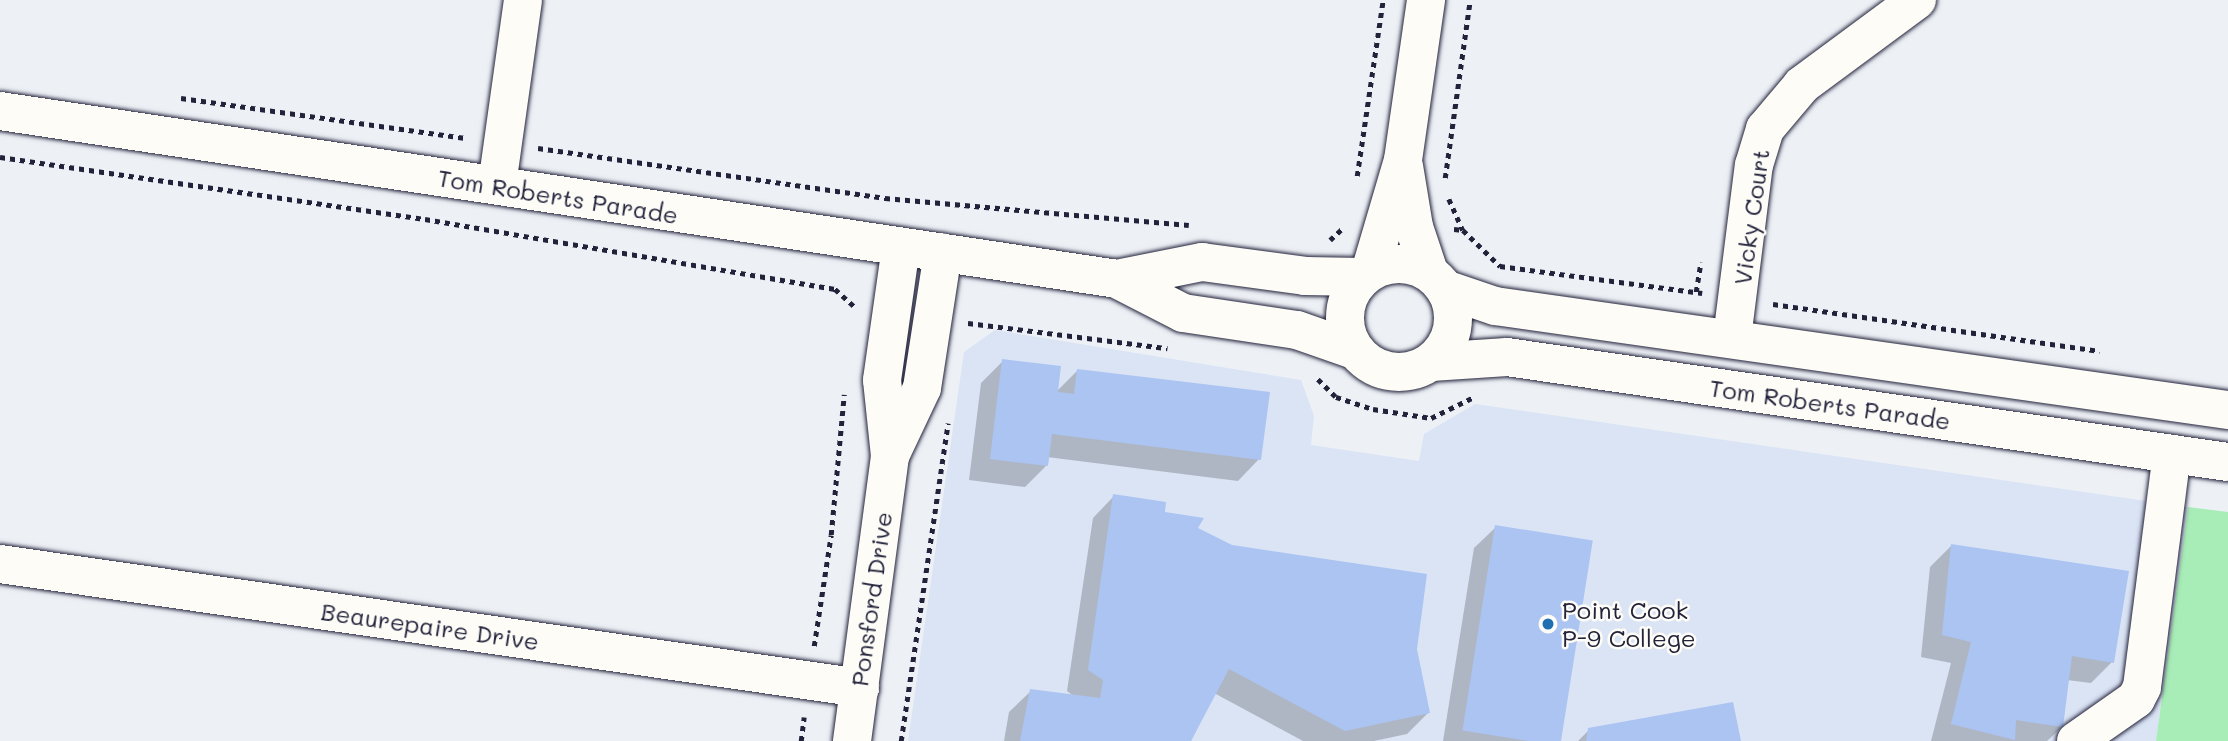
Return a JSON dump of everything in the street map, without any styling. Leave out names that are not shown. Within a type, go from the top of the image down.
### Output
[{"type":"street","points":[[497,185],[523,0]]},
{"type":"street","points":[[1373,224],[1437,281],[1454,320],[1450,337],[1431,362],[1399,373],[1366,362],[1354,350],[1345,320],[1346,304],[1366,275],[1373,224],[1403,160],[1426,0]]},
{"type":"street","name":"Vicky Court","points":[[1732,338],[1754,165],[1765,129],[1802,85],[1917,0]]},
{"type":"street","name":"Tom Roberts Parade","points":[[0,111],[1117,279],[1183,313],[1297,330],[1354,350]]},
{"type":"street","name":"Ponsford Drive","points":[[852,741],[890,456],[873,309],[901,247]]},
{"type":"street","name":"Ponsford Drive","points":[[890,456],[922,388],[943,253]]},
{"type":"street","name":"Tom Roberts Parade","points":[[1117,279],[1202,262],[1305,276],[1366,275]]},
{"type":"street","points":[[1366,275],[1399,264],[1437,281]]},
{"type":"street","name":"Tom Roberts Parade","points":[[1437,281],[1495,306],[2228,410]]},
{"type":"street","name":"Tom Roberts Parade","points":[[1431,362],[1507,357],[2228,462]]},
{"type":"street","points":[[2076,741],[2125,708],[2142,687],[2172,454]]},
{"type":"street","name":"Beaurepaire Drive","points":[[0,564],[860,688]]},
{"type":"path","points":[[1355,191],[1383,0]]},
{"type":"path","points":[[1470,0],[1443,189],[1463,230],[1500,265],[2108,352]]},
{"type":"path","points":[[178,97],[787,186],[1203,227]]},
{"type":"path","points":[[425,219],[835,289],[873,309]]},
{"type":"path","points":[[1320,240],[1329,241],[1373,224],[1463,230]]},
{"type":"path","points":[[854,320],[873,309]]},
{"type":"path","points":[[961,336],[964,322],[1174,349]]},
{"type":"path","points":[[1310,370],[1336,397],[1373,409],[1431,418],[1480,393]]},
{"type":"path","points":[[801,741],[831,535],[846,384]]},
{"type":"path","points":[[901,741],[949,417]]},
{"type":"shaded area","name":"Point Cook P-9 College","points":[[995,330],[1301,380],[1314,416],[1311,445],[1419,461],[1424,434],[1475,404],[2188,507],[2156,741],[908,741],[964,352]]},
{"type":"green space","points":[[2188,507],[2228,512],[2228,741],[2156,741]]},
{"type":"building","points":[[1002,359],[1061,366],[1058,392],[1074,394],[1077,369],[1270,392],[1261,460],[1052,434],[1048,466],[990,459]]},
{"type":"building","points":[[1113,494],[1166,502],[1165,512],[1204,518],[1198,528],[1232,545],[1427,574],[1417,649],[1430,713],[1345,731],[1229,669],[1191,741],[1020,741],[1030,689],[1100,698],[1103,680],[1088,670]]},
{"type":"building","points":[[1495,525],[1593,540],[1561,741],[1529,741],[1462,730]]},
{"type":"building","points":[[1951,544],[2129,571],[2114,663],[2072,656],[2063,727],[2016,720],[2015,740],[1951,724],[1971,642],[1942,635]]},
{"type":"building","points":[[1733,702],[1741,741],[1586,741],[1588,728]]},
{"type":"place","name":"Point Cook P-9 College","points":[[1548,624]]}]
